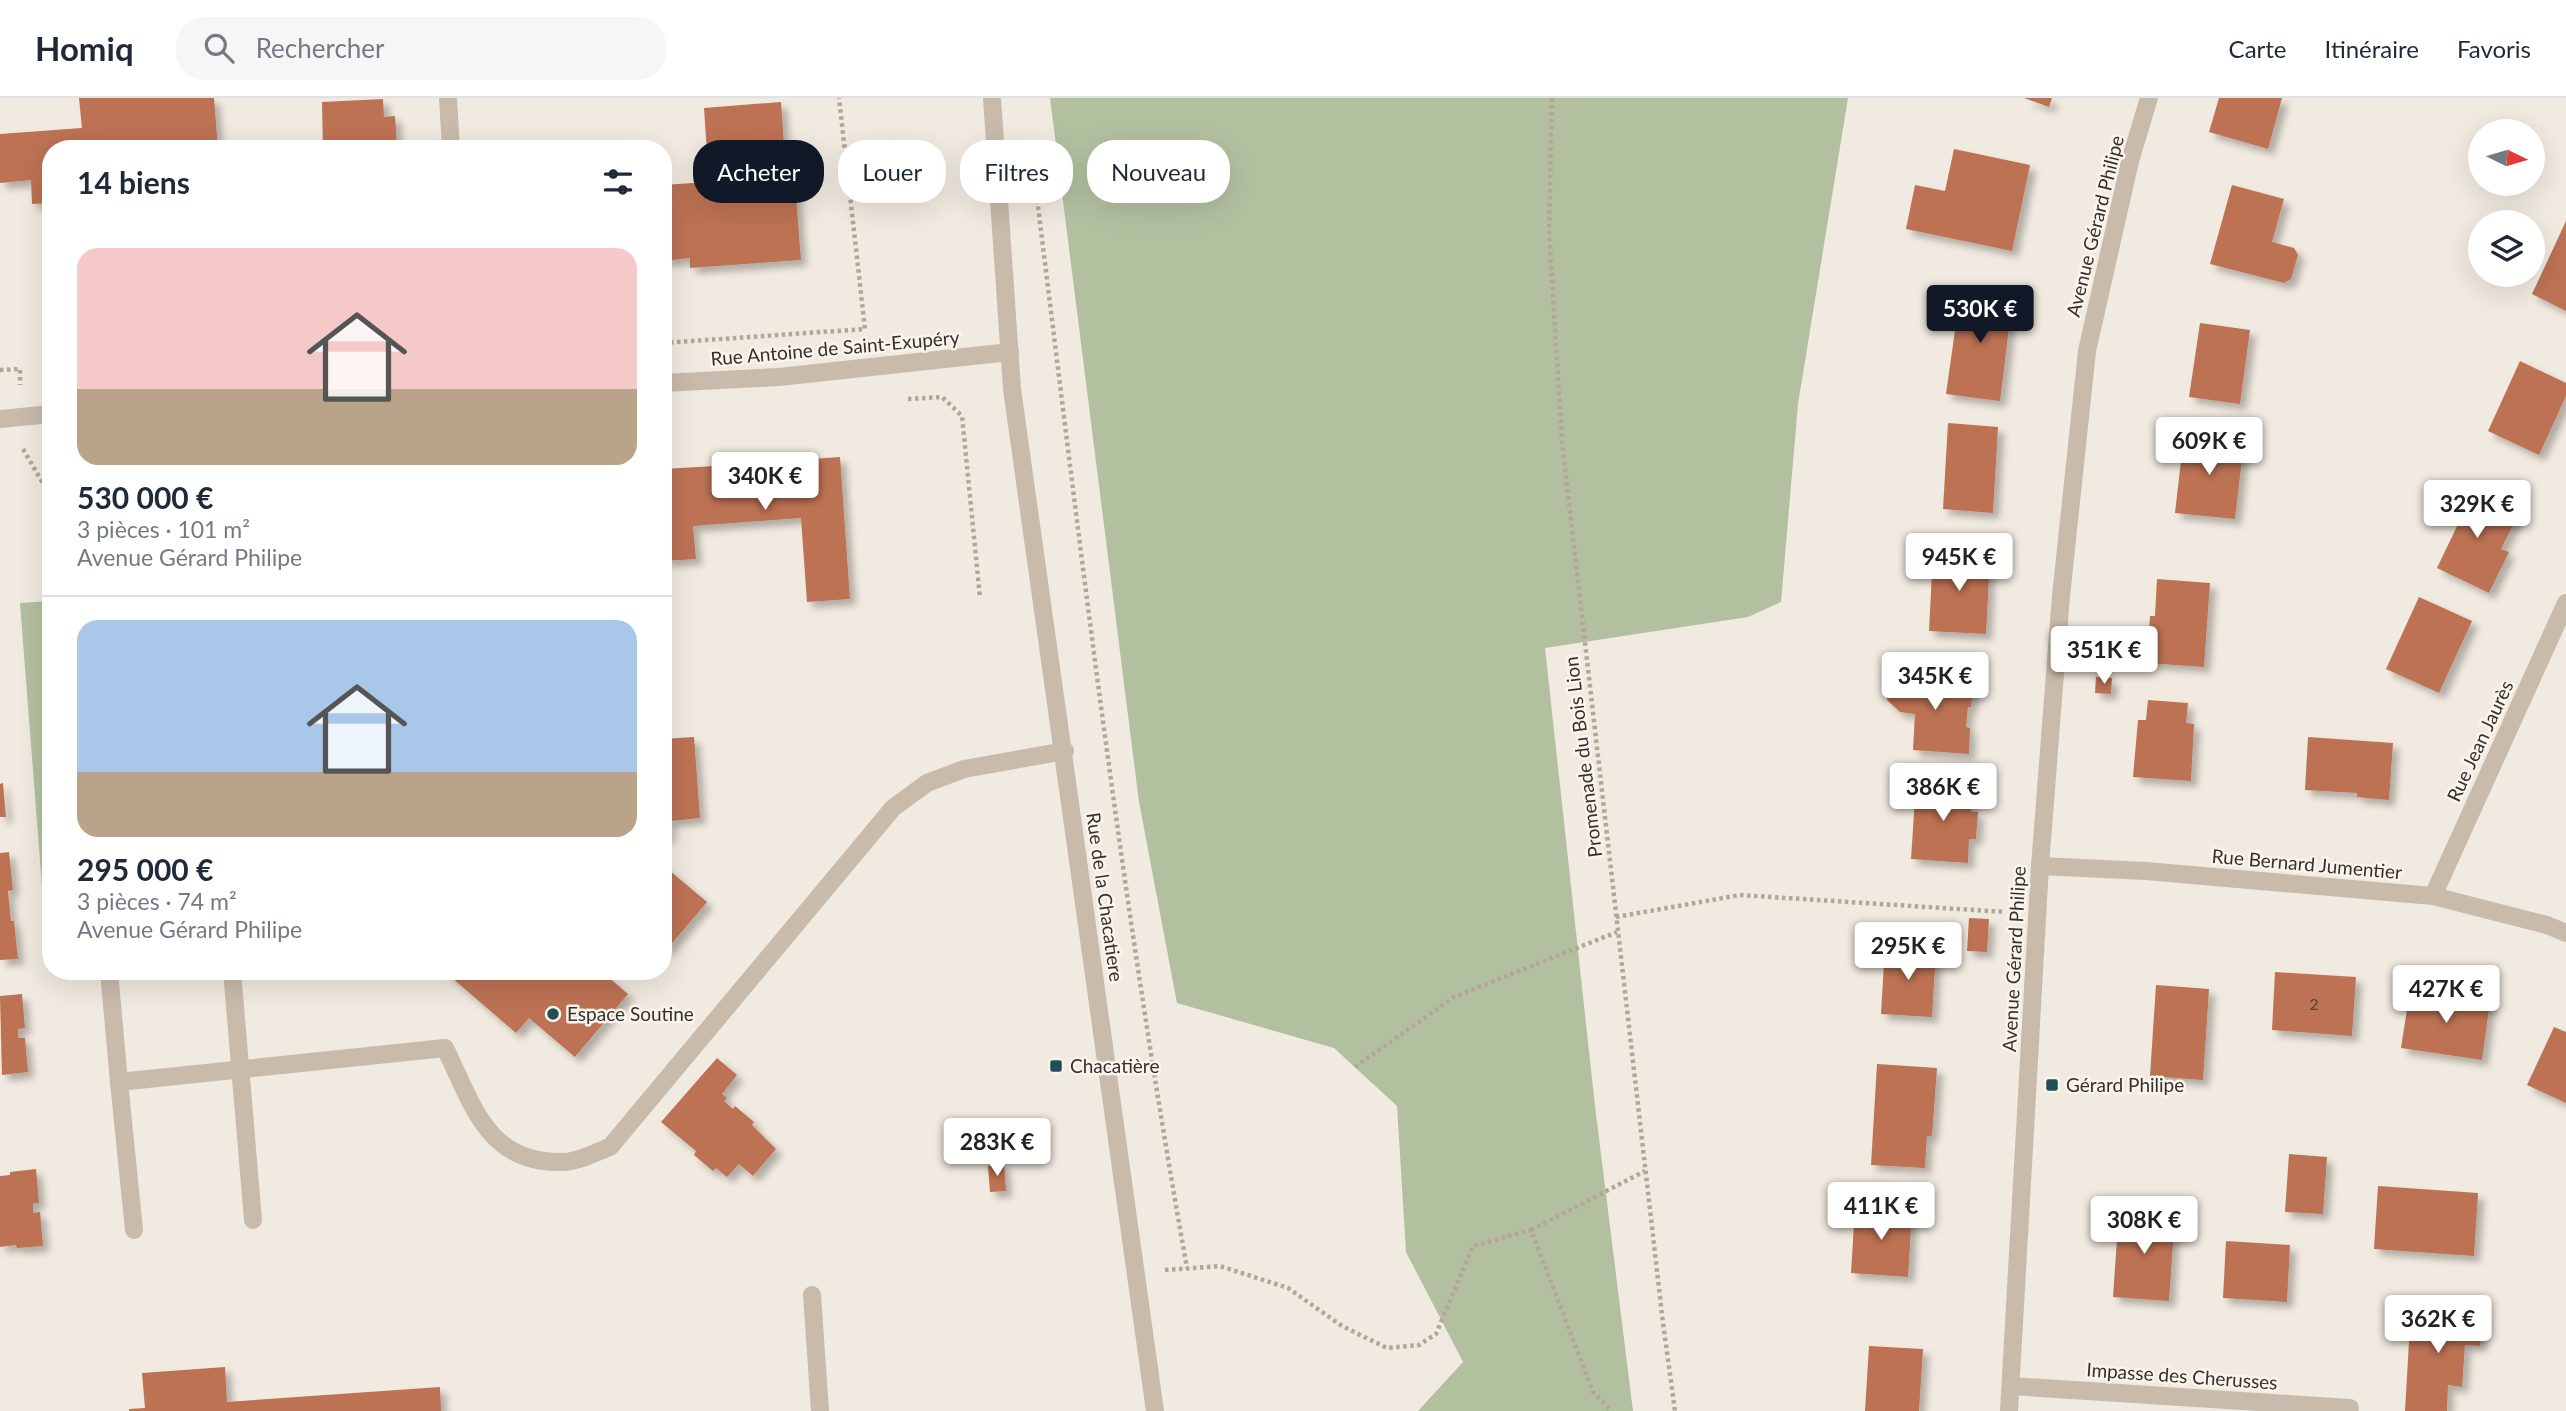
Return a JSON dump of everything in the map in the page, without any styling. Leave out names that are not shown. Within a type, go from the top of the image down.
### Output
[{"type":"street","points":[[448,98],[450,140]]},
{"type":"street","name":"Rue de la Chacatiere","points":[[992,98],[1012,389],[1156,1411]]},
{"type":"street","name":"Avenue Gérard Philipe","points":[[2009,1411],[2040,866],[2061,596],[2087,351],[2130,162],[2150,98]]},
{"type":"street","name":"Rue Antoine de Saint-Exupéry","points":[[672,383],[779,377],[1010,352]]},
{"type":"street","points":[[0,419],[42,415]]},
{"type":"street","name":"Rue Jean Jaurès","points":[[2433,896],[2566,603]]},
{"type":"street","points":[[119,1082],[445,1048],[484,1128],[517,1156],[565,1162],[610,1147],[893,808],[927,783],[964,769],[1065,751]]},
{"type":"street","name":"Rue Bernard Jumentier","points":[[2040,866],[2146,871],[2433,896],[2547,925],[2566,933]]},
{"type":"street","points":[[110,980],[134,1230]]},
{"type":"street","points":[[233,980],[253,1220]]},
{"type":"street","points":[[812,1295],[820,1411]]},
{"type":"street","name":"Impasse des Cherusses","points":[[2011,1385],[2350,1408]]},
{"type":"path","points":[[672,342],[865,329],[839,98]]},
{"type":"path","name":"Promenade du Bois Lion","points":[[1552,98],[1549,230],[1562,442],[1615,917],[1675,1411]]},
{"type":"path","points":[[1037,203],[1099,693],[1186,1268]]},
{"type":"path","points":[[903,399],[942,397],[962,416],[980,597]]},
{"type":"path","points":[[1615,917],[1740,895],[2037,915]]},
{"type":"path","points":[[1355,1067],[1454,997],[1617,932]]},
{"type":"path","points":[[1137,1272],[1220,1266],[1287,1288],[1342,1325],[1387,1348],[1419,1345],[1436,1334],[1473,1246],[1531,1230],[1645,1171]]},
{"type":"path","points":[[1531,1230],[1593,1392],[1612,1411]]},
{"type":"green space","points":[[1050,98],[1848,98],[1798,404],[1781,602],[1748,617],[1545,648],[1595,1106],[1633,1411],[1418,1411],[1463,1362],[1406,1252],[1397,1106],[1334,1048],[1177,1003],[1139,802],[1063,203],[1073,203],[1073,140],[1055,140]]},
{"type":"green space","points":[[42,602],[42,886],[20,603]]},
{"type":"building","points":[[79,98],[214,98],[217,140],[42,140],[42,203],[32,204],[31,180],[0,183],[0,134],[82,128]]},
{"type":"building","points":[[2024,98],[2052,98],[2049,107]]},
{"type":"building","points":[[2219,98],[2282,98],[2268,149],[2209,132]]},
{"type":"building","points":[[383,99],[384,117],[395,116],[396,140],[323,140],[322,102]]},
{"type":"building","points":[[781,102],[784,140],[706,140],[704,108]]},
{"type":"building","points":[[1954,149],[2030,165],[2012,251],[1906,229],[1915,185],[1945,191]]},
{"type":"building","points":[[693,183],[693,203],[797,203],[801,260],[690,268],[690,258],[672,260],[672,184]]},
{"type":"building","points":[[2232,185],[2284,199],[2272,242],[2294,248],[2298,255],[2291,279],[2284,283],[2210,264]]},
{"type":"building","points":[[2566,221],[2566,311],[2532,294],[2535,287],[2545,287],[2545,266]]},
{"type":"building","points":[[1961,288],[2013,295],[2000,401],[1946,394]]},
{"type":"building","points":[[2200,323],[2250,330],[2240,404],[2189,397]]},
{"type":"building","points":[[2520,361],[2566,383],[2566,396],[2539,455],[2488,431]]},
{"type":"building","points":[[1948,423],[1998,427],[1993,513],[1943,509]]},
{"type":"building","points":[[2184,435],[2244,442],[2235,519],[2175,513]]},
{"type":"building","points":[[840,457],[850,599],[807,602],[801,518],[693,526],[696,559],[672,560],[672,468],[715,466],[716,474],[742,472],[742,464]]},
{"type":"building","points":[[2459,488],[2519,513],[2501,549],[2509,552],[2489,593],[2437,568],[2460,520],[2447,514]]},
{"type":"building","points":[[1933,553],[1990,556],[1986,634],[1929,631]]},
{"type":"building","points":[[2157,579],[2210,583],[2204,667],[2147,663],[2150,616],[2155,616]]},
{"type":"building","points":[[2419,597],[2472,621],[2439,693],[2386,669]]},
{"type":"building","points":[[1903,676],[1974,681],[1966,727],[1970,728],[1969,754],[1913,750],[1915,714],[1900,712],[1887,700],[1888,686]]},
{"type":"building","points":[[2096,677],[2112,678],[2111,694],[2095,693]]},
{"type":"building","points":[[2148,700],[2188,703],[2186,723],[2194,724],[2191,781],[2133,777],[2138,720],[2146,720]]},
{"type":"building","points":[[694,737],[700,818],[672,821],[672,738]]},
{"type":"building","points":[[2308,737],[2393,743],[2389,800],[2357,797],[2357,793],[2305,790]]},
{"type":"building","points":[[3,783],[6,817],[0,817],[0,784]]},
{"type":"building","points":[[1916,783],[1973,787],[1971,812],[1978,812],[1976,839],[1969,839],[1968,863],[1911,859]]},
{"type":"building","points":[[9,852],[13,890],[8,891],[18,959],[0,960],[0,853]]},
{"type":"building","name":"Espace Soutine","points":[[672,873],[707,902],[672,943]]},
{"type":"building","points":[[1969,918],[1989,919],[1987,952],[1967,951]]},
{"type":"building","points":[[1885,947],[1936,951],[1932,1017],[1881,1014]]},
{"type":"building","points":[[2275,972],[2356,977],[2352,1036],[2272,1030]]},
{"type":"building","name":"Espace Soutine","points":[[454,980],[612,980],[628,994],[575,1057],[529,1018],[516,1033]]},
{"type":"building","points":[[2156,985],[2209,989],[2203,1080],[2150,1076]]},
{"type":"building","points":[[2410,990],[2490,1002],[2482,1060],[2401,1048]]},
{"type":"building","points":[[22,994],[25,1028],[18,1029],[18,1038],[25,1038],[28,1072],[2,1075],[0,996]]},
{"type":"building","points":[[2554,1027],[2566,1032],[2566,1103],[2527,1085]]},
{"type":"building","points":[[717,1058],[737,1075],[722,1094],[727,1098],[724,1101],[733,1109],[735,1106],[754,1122],[752,1125],[776,1149],[753,1176],[739,1164],[727,1177],[716,1168],[713,1171],[694,1155],[696,1151],[661,1122]]},
{"type":"building","points":[[1877,1064],[1937,1068],[1932,1136],[1927,1136],[1925,1168],[1871,1165]]},
{"type":"building","points":[[2289,1154],[2327,1157],[2323,1214],[2285,1212]]},
{"type":"building","points":[[1004,1164],[1006,1191],[990,1192],[988,1166]]},
{"type":"building","points":[[36,1169],[39,1203],[33,1203],[33,1213],[40,1212],[43,1246],[0,1247],[0,1176]]},
{"type":"building","points":[[2378,1186],[2478,1193],[2474,1256],[2374,1249]]},
{"type":"building","points":[[1855,1208],[1912,1212],[1908,1277],[1851,1273]]},
{"type":"building","points":[[2119,1211],[2175,1215],[2169,1301],[2113,1297]]},
{"type":"building","points":[[2226,1241],[2290,1245],[2287,1302],[2223,1298]]},
{"type":"building","points":[[2411,1307],[2482,1312],[2480,1346],[2465,1345],[2462,1387],[2448,1385],[2447,1411],[2405,1411]]},
{"type":"building","points":[[1869,1346],[1923,1349],[1919,1411],[1865,1411]]},
{"type":"building","points":[[225,1367],[227,1402],[440,1387],[441,1411],[129,1411],[145,1408],[142,1373]]},
{"type":"place","name":"Espace Soutine","points":[[553,1014]]},
{"type":"place","name":"Chacatière","points":[[1056,1066]]},
{"type":"place","name":"Gérard Philipe","points":[[2052,1085]]}]
